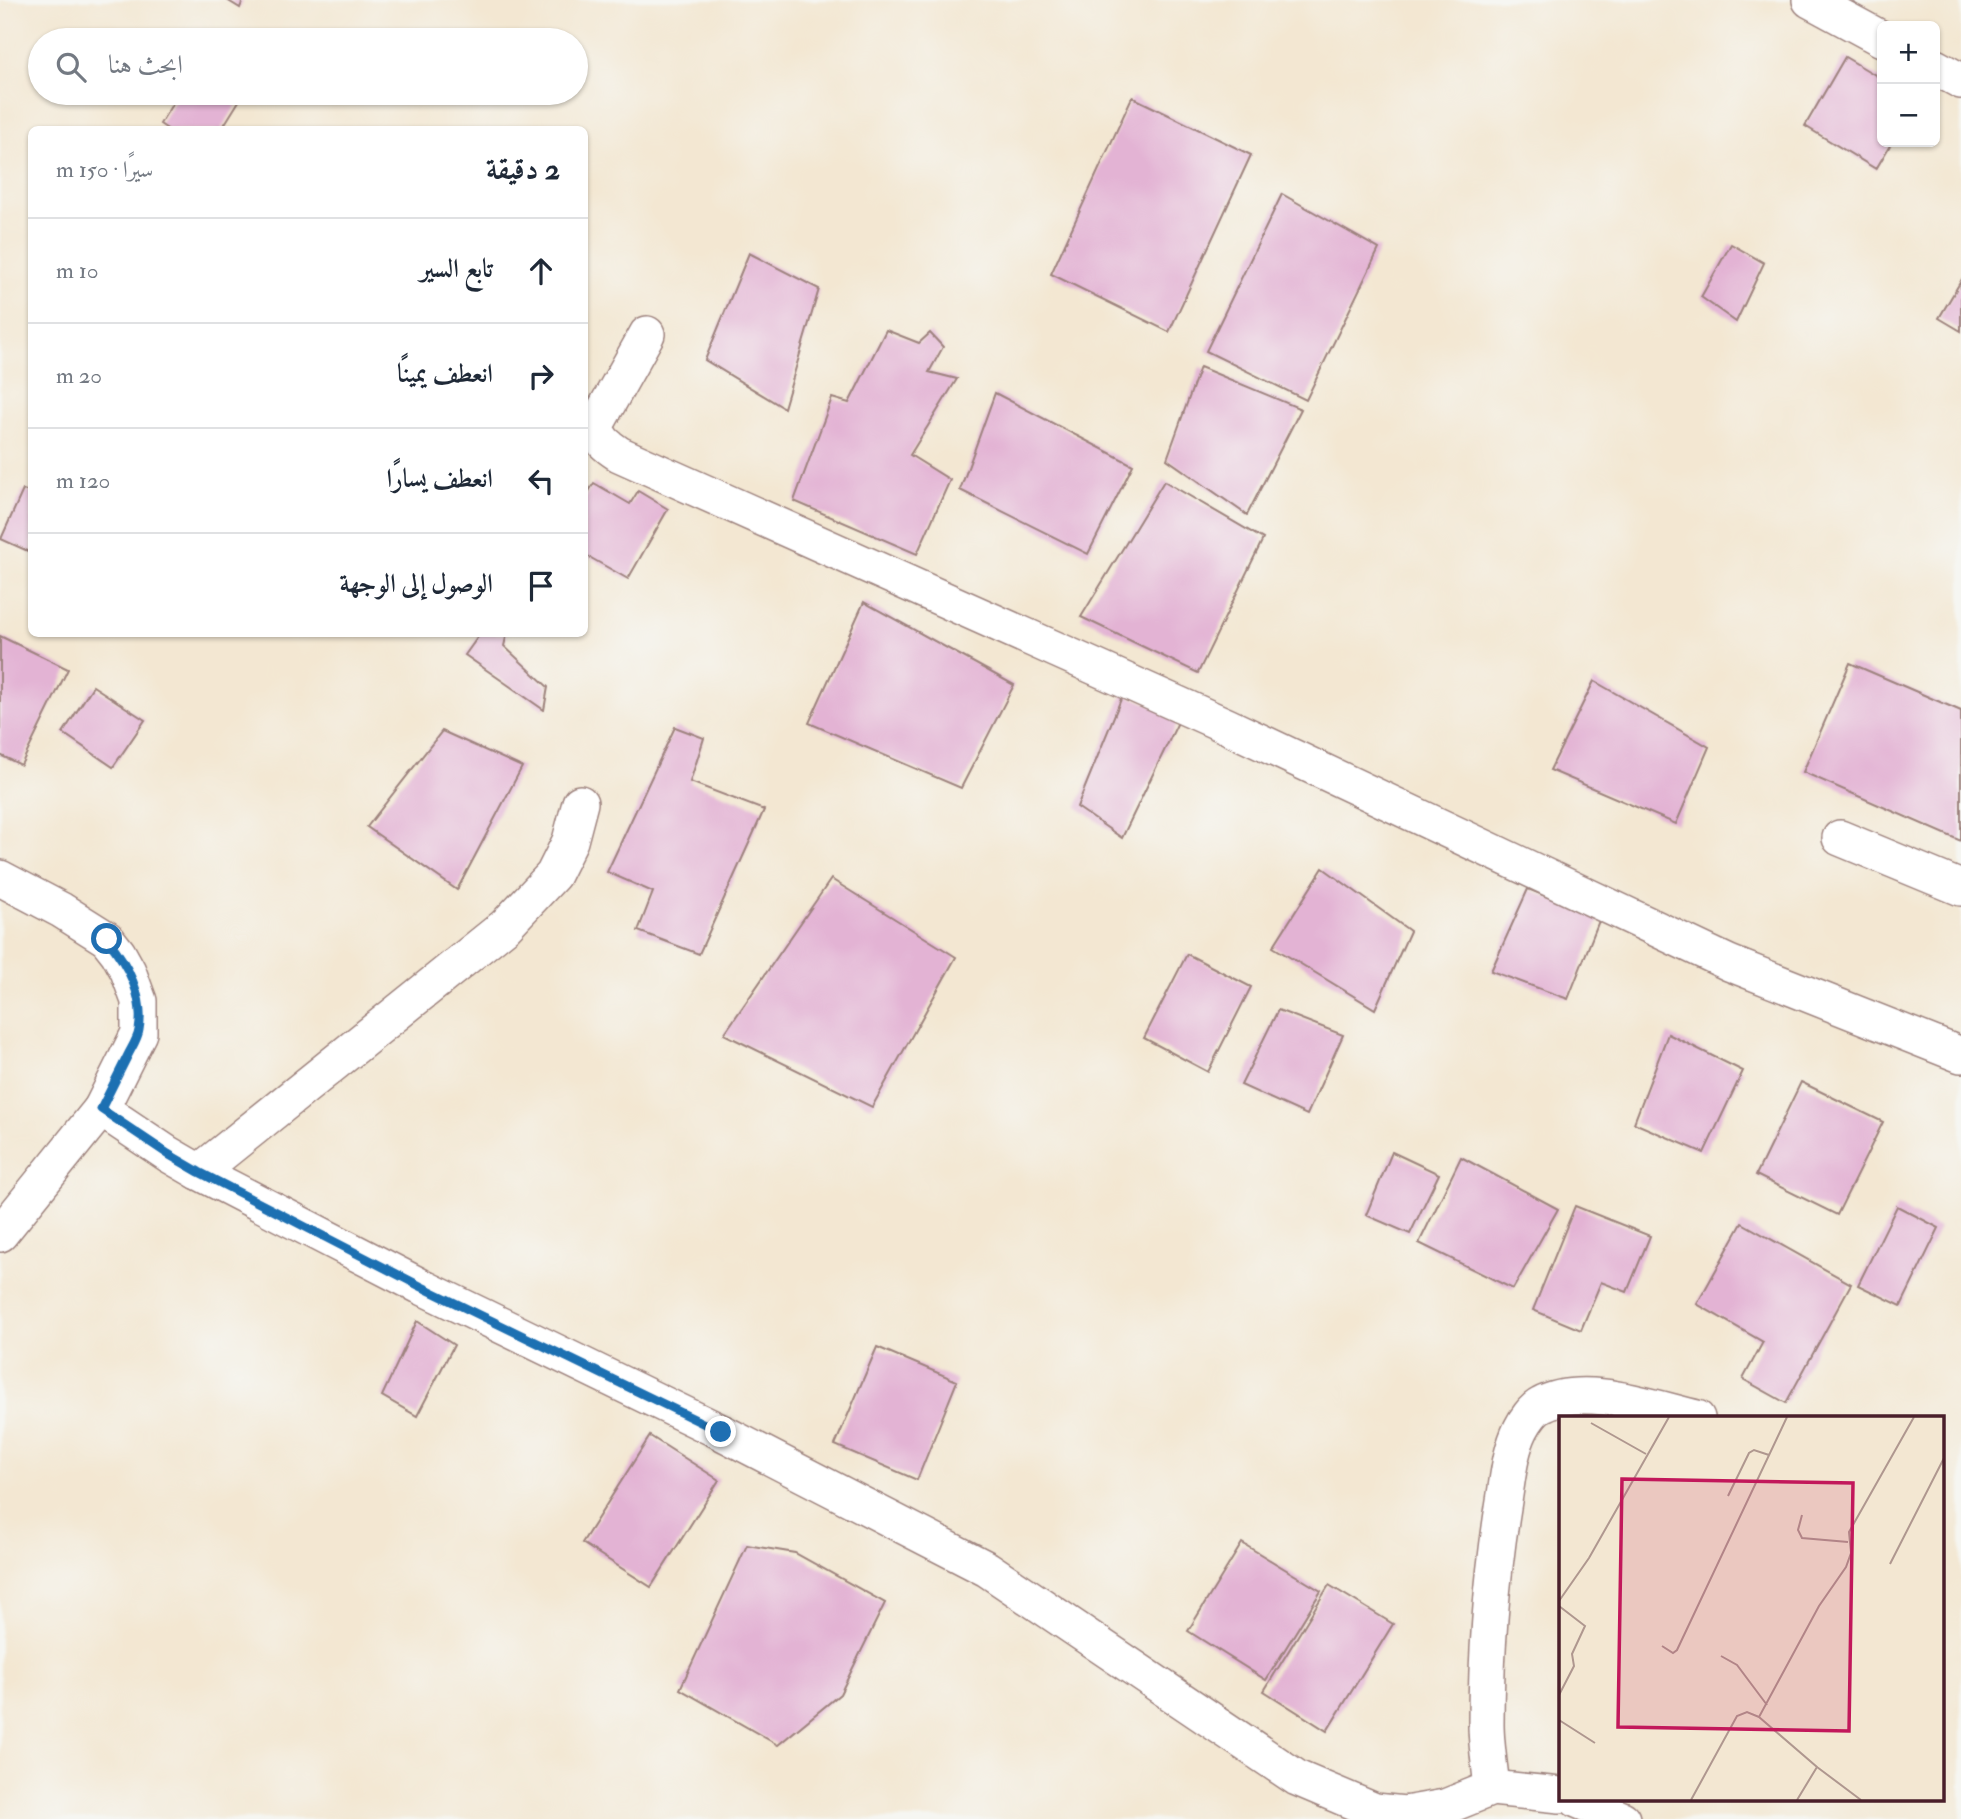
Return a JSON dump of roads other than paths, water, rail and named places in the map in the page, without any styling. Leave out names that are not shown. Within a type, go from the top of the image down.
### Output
[{"type":"street","points":[[1810,0],[1877,36]]},
{"type":"street","points":[[1940,70],[1961,81]]},
{"type":"street","points":[[647,334],[596,425],[597,434],[604,444],[619,454],[1227,726],[1729,963],[1961,1055]]},
{"type":"street","points":[[199,1172],[505,926],[553,875],[570,841],[580,803]]},
{"type":"street","points":[[1840,838],[1961,888]]},
{"type":"street","points":[[0,878],[61,910],[107,939],[128,971],[139,1001],[140,1015],[139,1033],[101,1109],[0,1234]]},
{"type":"street","points":[[101,1109],[199,1172],[420,1286],[721,1432],[987,1569],[1297,1778],[1375,1811],[1405,1814],[1445,1807],[1492,1788],[1559,1795]]},
{"type":"street","points":[[1492,1788],[1486,1727],[1488,1628],[1498,1537],[1513,1451],[1521,1428],[1540,1405],[1565,1396],[1583,1394],[1600,1395],[1689,1416]]},
{"type":"street","points":[[1579,1801],[1622,1819]]}]
